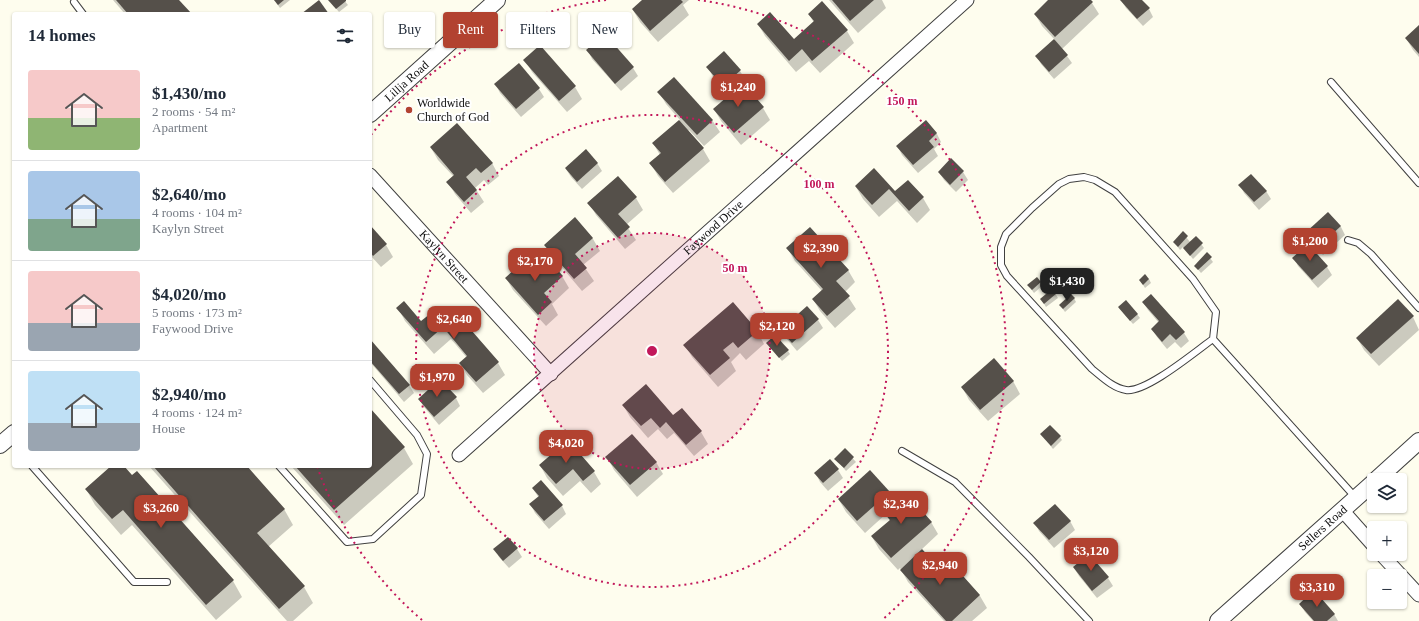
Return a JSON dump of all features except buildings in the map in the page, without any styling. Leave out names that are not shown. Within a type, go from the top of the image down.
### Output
[{"type":"street","name":"Lillja Road","points":[[372,112],[497,0]]},
{"type":"street","name":"Faywood Drive","points":[[459,455],[967,0]]},
{"type":"street","name":"Kaylyn Street","points":[[372,177],[551,374]]},
{"type":"street","name":"Sellers Road","points":[[1384,473],[1419,441]]},
{"type":"street","name":"Sellers Road","points":[[1218,621],[1367,488]]},
{"type":"street","points":[[1342,510],[1367,538]]},
{"type":"street","points":[[1387,561],[1419,596]]},
{"type":"lane","points":[[74,2],[82,12]]},
{"type":"lane","points":[[1331,82],[1419,183]]},
{"type":"lane","points":[[1213,339],[1154,381],[1137,388],[1127,390],[1116,387],[1092,369],[1007,276],[1001,265],[1001,247],[1006,234],[1059,184],[1069,179],[1084,177],[1095,180],[1115,192],[1193,279],[1216,312],[1213,339],[1356,498]]},
{"type":"lane","points":[[1348,240],[1358,243],[1372,254],[1419,308]]},
{"type":"lane","points":[[281,468],[347,542],[373,539],[421,495],[427,454],[417,435],[372,382]]},
{"type":"lane","points":[[902,451],[956,482],[1089,621]]},
{"type":"lane","points":[[34,468],[134,582],[167,582]]},
{"type":"place","name":"Worldwide Church of God","points":[[409,110]]}]
